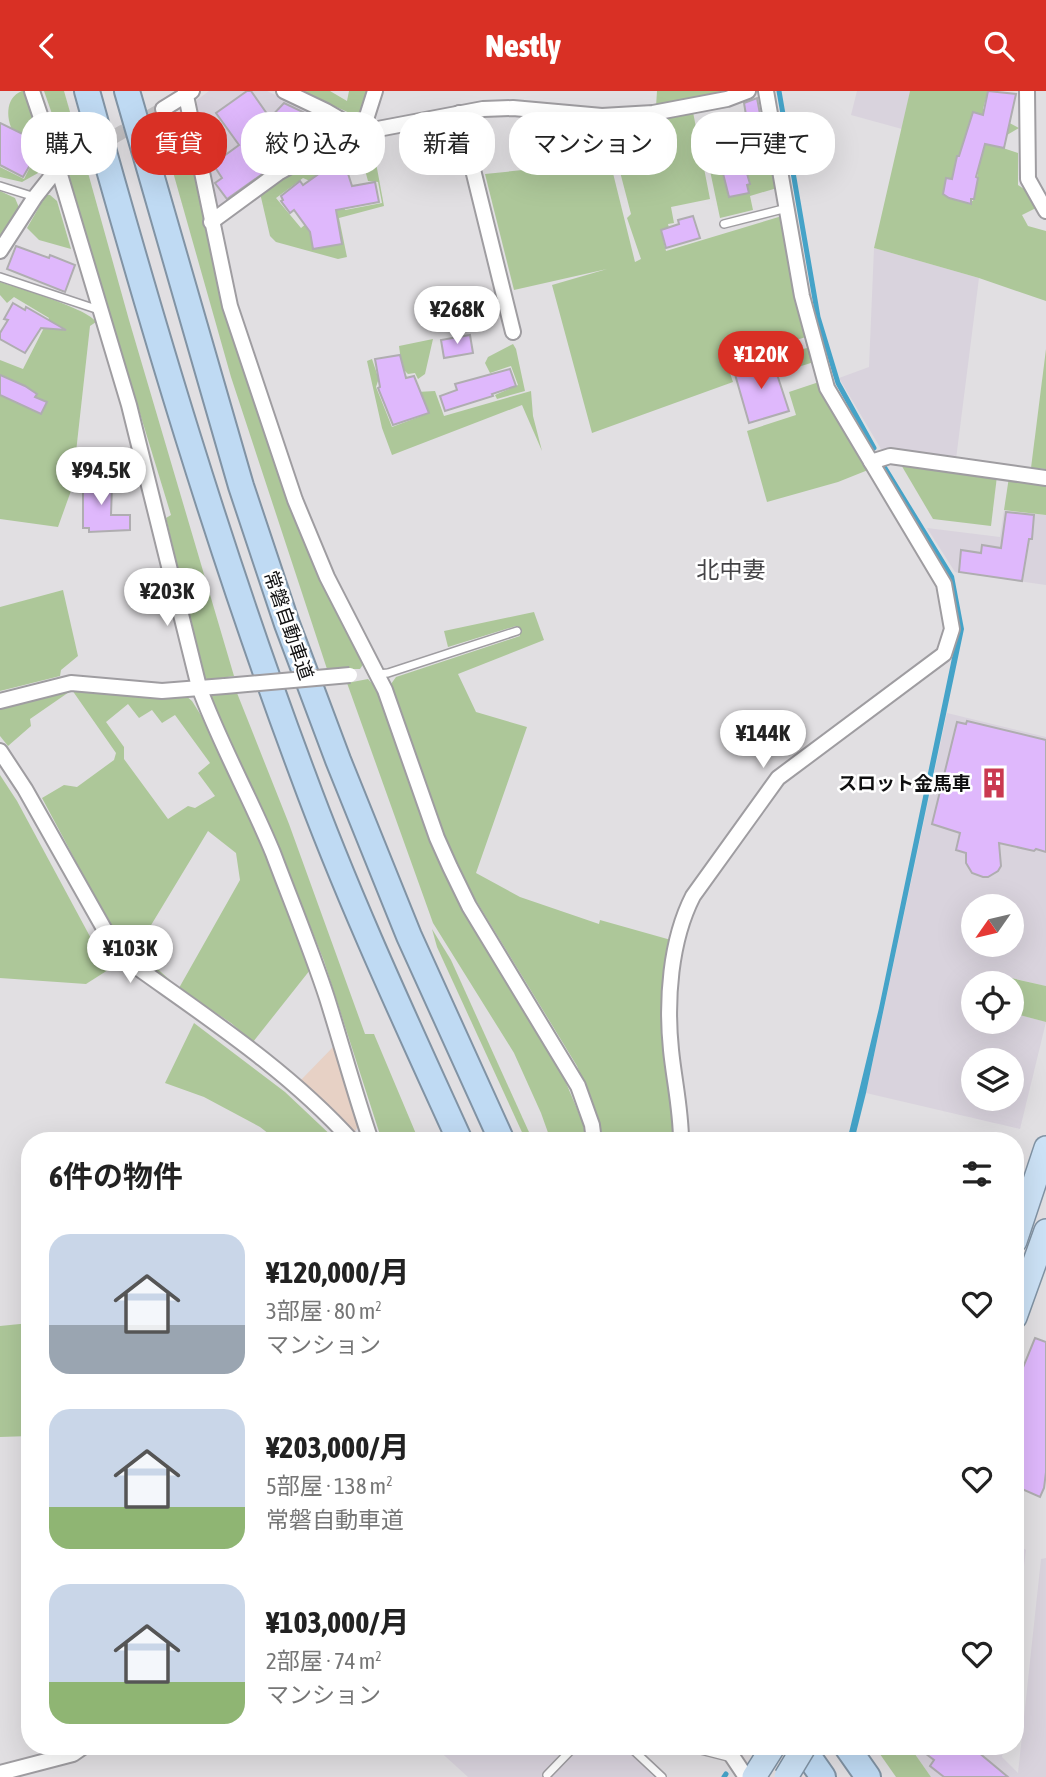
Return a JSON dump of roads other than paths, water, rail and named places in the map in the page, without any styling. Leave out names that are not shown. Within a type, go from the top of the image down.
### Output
[{"type":"highway","name":"常磐自動車道","points":[[87,91],[158,343],[251,635],[371,946],[456,1132]]},
{"type":"highway","name":"常磐自動車道","points":[[127,91],[241,486],[287,624],[409,936],[498,1132]]},
{"type":"highway","points":[[1024,1214],[1046,1148]]},
{"type":"highway","points":[[1024,1292],[1046,1231]]},
{"type":"highway","points":[[754,1777],[768,1755]]},
{"type":"highway","points":[[786,1777],[798,1755]]},
{"type":"highway","points":[[808,1755],[822,1777]]},
{"type":"highway","points":[[853,1755],[868,1777]]},
{"type":"street","points":[[32,91],[39,112]]},
{"type":"street","points":[[284,91],[328,112]]},
{"type":"street","points":[[368,112],[375,91]]},
{"type":"street","points":[[465,112],[513,108],[602,116],[653,113],[727,99],[748,91]]},
{"type":"street","points":[[680,1132],[669,1024],[675,954],[690,903],[778,778],[944,654],[952,629],[943,582],[827,388],[802,296],[766,91]]},
{"type":"street","points":[[1027,91],[1028,179],[1046,211]]},
{"type":"street","points":[[163,109],[187,92],[230,306],[295,500],[327,577],[378,674],[450,867],[469,906],[578,1086],[593,1132]]},
{"type":"street","points":[[0,251],[52,175]]},
{"type":"street","points":[[60,175],[129,405],[199,687],[271,850],[326,997],[368,1132]]},
{"type":"street","points":[[211,222],[275,175]]},
{"type":"street","points":[[474,175],[513,332]]},
{"type":"street","points":[[871,462],[890,456],[1046,478]]},
{"type":"street","points":[[0,701],[71,683],[162,691],[378,674]]},
{"type":"street","points":[[0,751],[26,789],[115,948],[124,958],[289,1080],[343,1132]]},
{"type":"street","points":[[0,1773],[66,1755]]},
{"type":"street","points":[[731,1755],[746,1777]]},
{"type":"lane","points":[[0,186],[35,197]]},
{"type":"lane","points":[[724,224],[788,208]]},
{"type":"lane","points":[[0,277],[100,310]]},
{"type":"lane","points":[[378,674],[517,631]]},
{"type":"lane","points":[[547,1775],[566,1755]]},
{"type":"lane","points":[[639,1755],[662,1777]]},
{"type":"water","points":[[886,465],[954,576],[964,629],[866,1093],[856,1132],[849,1132],[879,1008],[958,629],[950,579],[882,468]]},
{"type":"waterway","points":[[779,91],[818,317],[838,383],[874,448]]},
{"type":"tunnel","points":[[117,135],[163,109]]},
{"type":"place","name":"スロット金馬車","points":[[994,783]]},
{"type":"district","name":"北中妻","points":[[731,570]]}]
